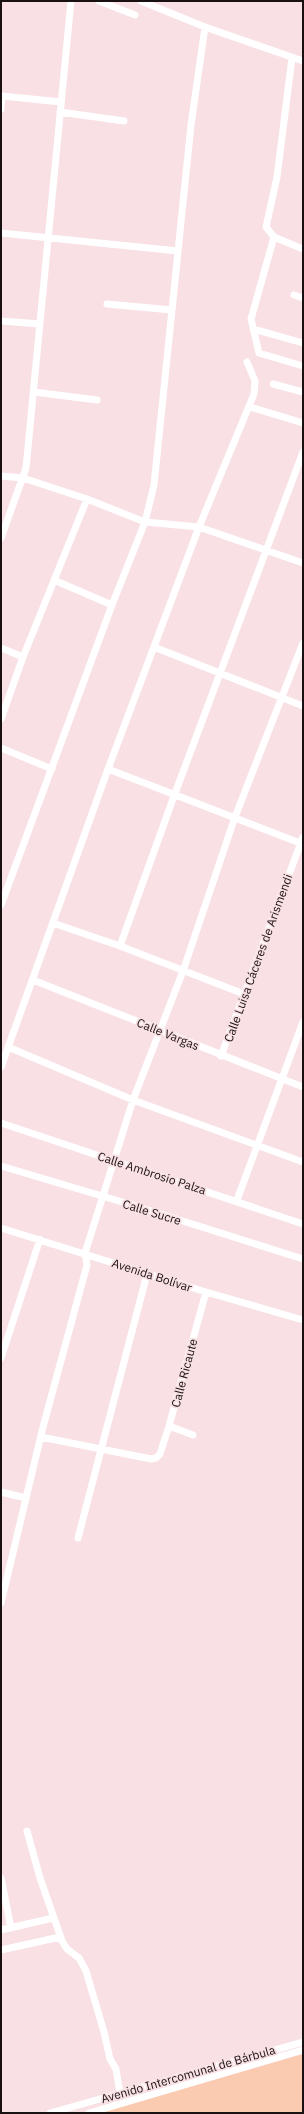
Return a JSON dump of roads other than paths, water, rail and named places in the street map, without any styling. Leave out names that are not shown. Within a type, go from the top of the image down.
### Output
[{"type":"street","points":[[1,538],[26,468],[71,1]]},
{"type":"street","points":[[99,1],[135,15]]},
{"type":"street","points":[[141,1],[205,27],[303,61]]},
{"type":"street","points":[[1,905],[112,605],[145,522],[154,485],[190,125],[205,27]]},
{"type":"street","points":[[292,58],[277,177],[266,218],[266,227],[274,237],[303,249]]},
{"type":"street","points":[[1,109],[2,96],[61,102]]},
{"type":"street","points":[[60,112],[124,121]]},
{"type":"street","points":[[1,233],[178,251]]},
{"type":"street","points":[[274,237],[251,319],[260,353],[303,366]]},
{"type":"street","points":[[294,295],[303,298]]},
{"type":"street","points":[[107,304],[172,310]]},
{"type":"street","points":[[1,321],[40,324]]},
{"type":"street","points":[[254,329],[303,343]]},
{"type":"street","points":[[1,1067],[108,769],[199,527],[250,407],[254,394],[254,381],[247,362]]},
{"type":"street","points":[[273,384],[303,392]]},
{"type":"street","points":[[34,392],[97,400]]},
{"type":"street","points":[[250,407],[303,423]]},
{"type":"street","points":[[120,946],[174,796],[303,452]]},
{"type":"street","points":[[1,476],[23,478],[87,499],[145,522],[199,527],[303,563]]},
{"type":"street","points":[[1,719],[23,657],[87,499]]},
{"type":"street","points":[[54,580],[112,605]]},
{"type":"street","points":[[1,1603],[41,1437],[87,1265],[85,1254],[102,1197],[134,1100],[183,971],[235,817],[303,643]]},
{"type":"street","points":[[154,647],[303,706]]},
{"type":"street","points":[[1,648],[23,657]]},
{"type":"street","points":[[1,748],[52,769]]},
{"type":"street","points":[[108,769],[174,796],[302,840]]},
{"type":"street","name":"Calle Luisa Cáceres de Arismendi","points":[[221,1056],[302,840]]},
{"type":"street","points":[[53,923],[120,946],[244,994]]},
{"type":"street","name":"Calle Vargas","points":[[33,980],[221,1056],[303,1087]]},
{"type":"street","points":[[237,1200],[303,1022]]},
{"type":"street","points":[[8,1047],[134,1100],[303,1162]]},
{"type":"street","name":"Calle Ambrosio Palza","points":[[1,1123],[237,1200],[303,1224]]},
{"type":"street","name":"Calle Sucre","points":[[1,1166],[129,1204],[303,1259]]},
{"type":"street","name":"Avenida Bolívar","points":[[1,1228],[206,1292],[303,1320]]},
{"type":"street","points":[[1,1358],[40,1239]]},
{"type":"street","points":[[78,1538],[147,1274]]},
{"type":"street","name":"Calle Ricaute","points":[[101,1448],[151,1459],[156,1458],[160,1454],[206,1292]]},
{"type":"street","points":[[169,1426],[193,1435]]},
{"type":"street","points":[[41,1437],[101,1448]]},
{"type":"street","points":[[1,1492],[26,1498]]},
{"type":"street","points":[[27,1831],[40,1878],[60,1937],[67,1949],[79,1958],[86,1971],[104,2032],[110,2059],[116,2069],[120,2093]]},
{"type":"street","points":[[1,1878],[11,1928]]},
{"type":"street","points":[[1,1930],[53,1918]]},
{"type":"street","points":[[1,1950],[60,1937]]},
{"type":"street","name":"Avenido Intercomunal de Bárbula","points":[[50,2113],[303,2042]]},
{"type":"street","name":"Avenido Intercomunal de Bárbula","points":[[89,2113],[303,2050]]}]
